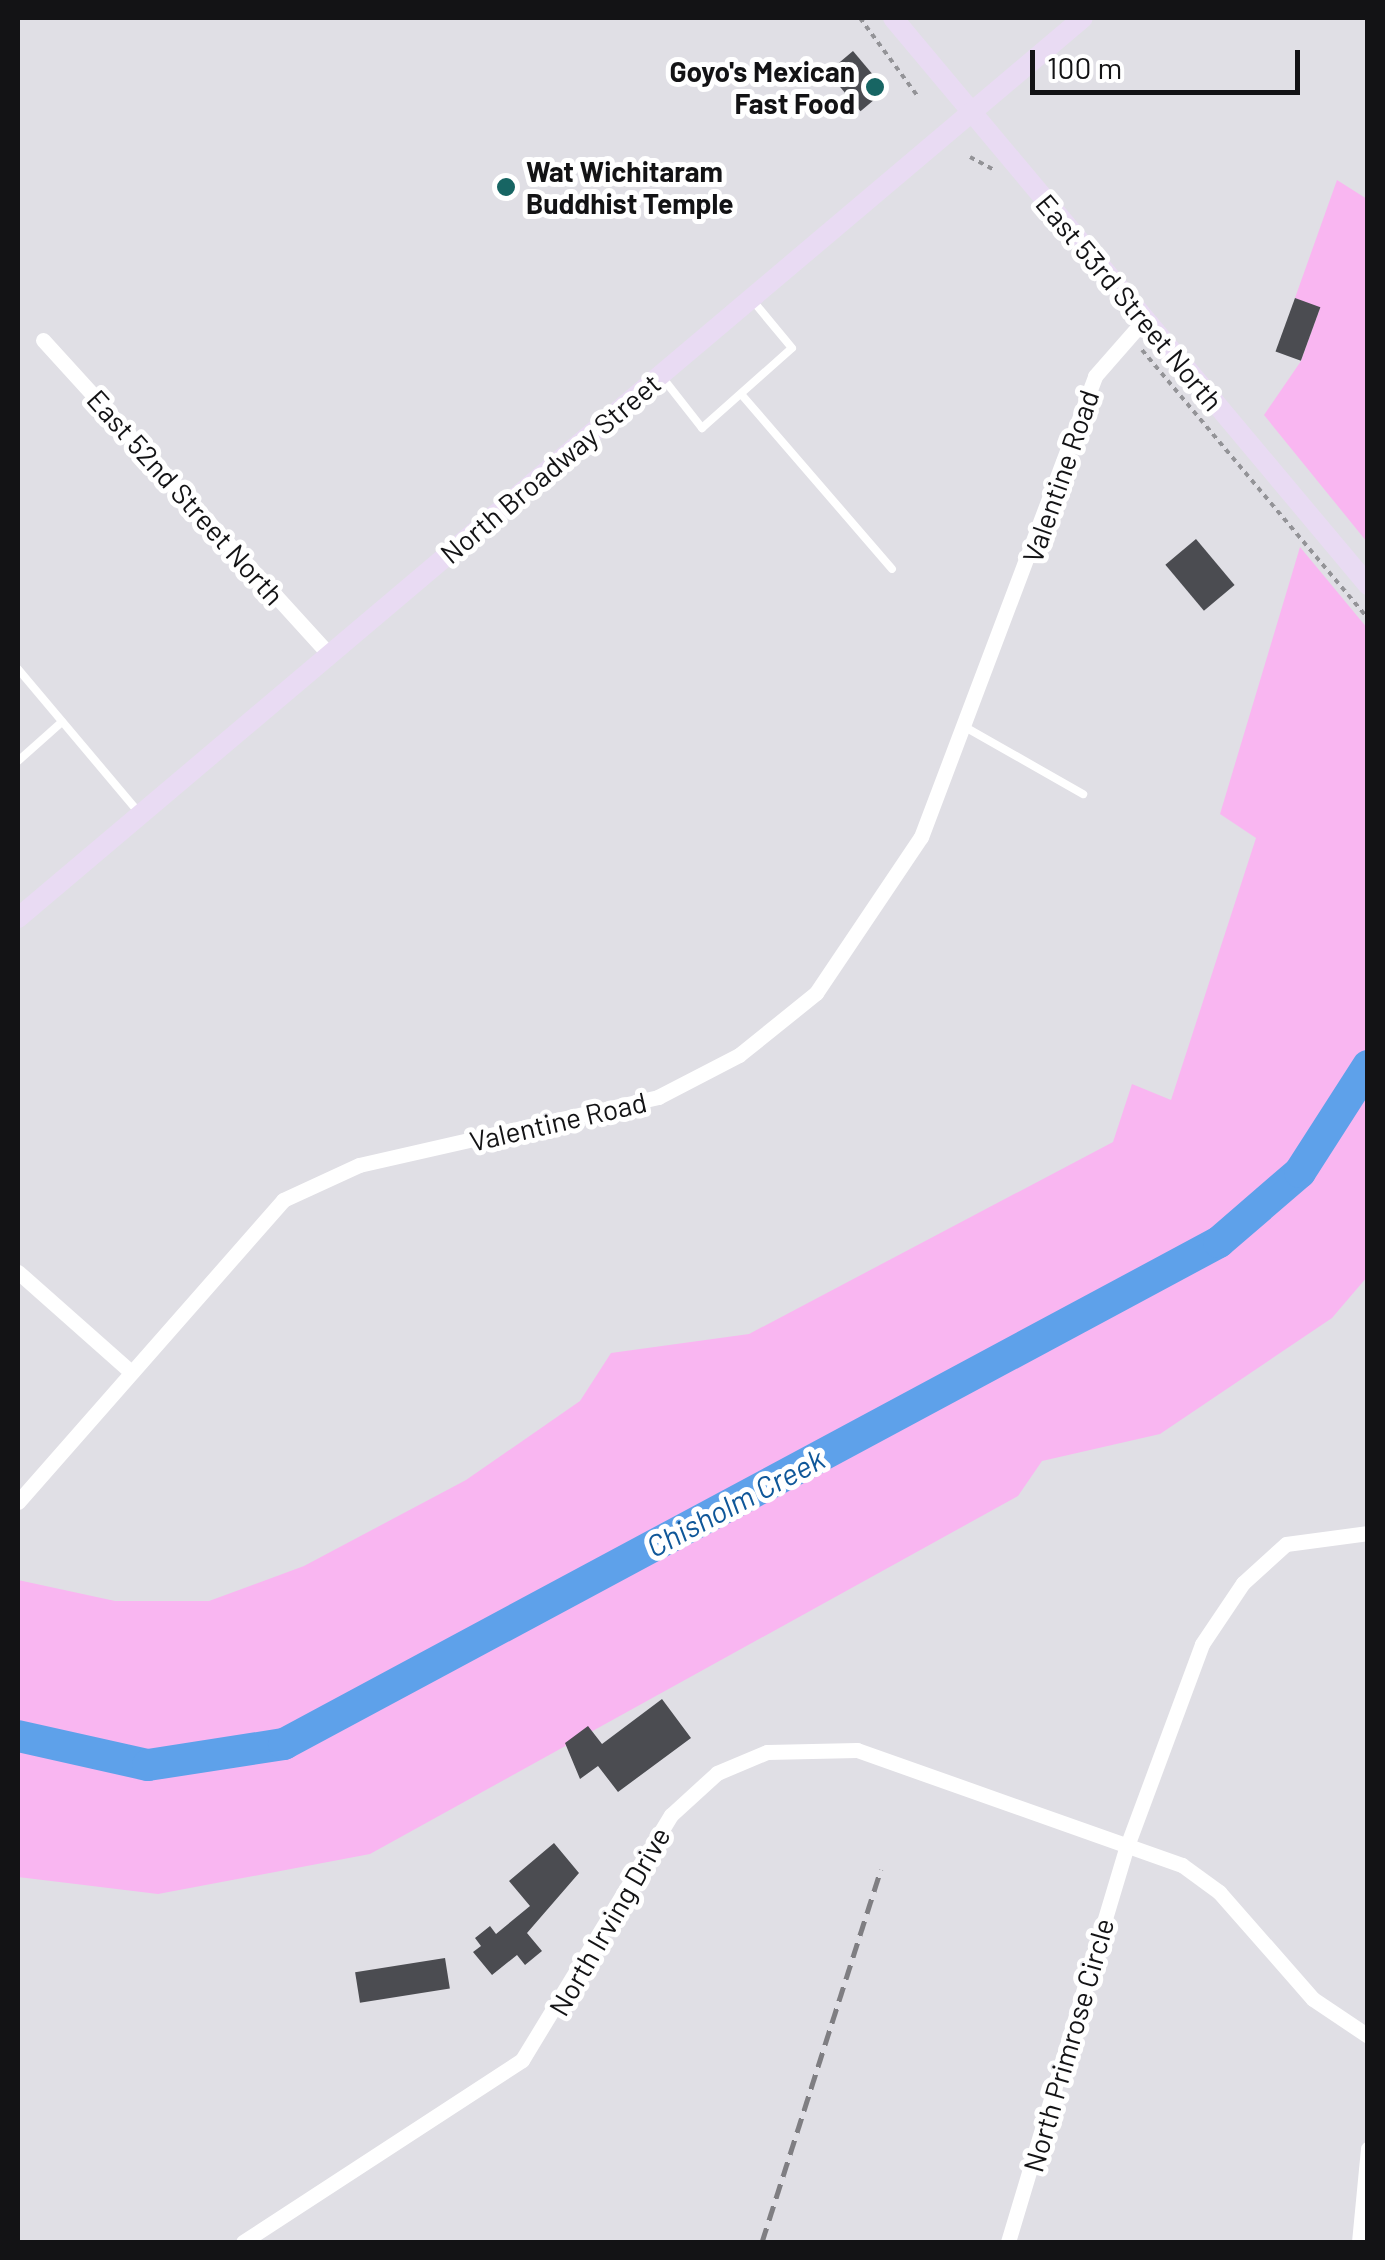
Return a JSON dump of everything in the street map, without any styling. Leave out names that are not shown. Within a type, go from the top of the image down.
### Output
[{"type":"main road","name":"East 53rd Street North","points":[[892,18],[972,112],[1137,327],[1368,585]]},
{"type":"main road","name":"North Broadway Street","points":[[18,918],[1083,18]]},
{"type":"street","name":"Valentine Road","points":[[18,1502],[254,1226],[316,1180],[632,1107],[711,1073],[765,1036],[864,934],[921,837],[1095,376],[1137,327]]},
{"type":"street","name":"East 52nd Street North","points":[[43,340],[330,655]]},
{"type":"street","points":[[18,1272],[132,1372]]},
{"type":"street","name":"North Primrose Circle","points":[[1008,2242],[1127,1846],[1223,1609],[1286,1544],[1368,1532]]},
{"type":"street","name":"North Irving Drive","points":[[243,2242],[522,2060],[663,1825],[738,1761],[797,1747],[857,1750],[1201,1876],[1313,1998],[1368,2036]]},
{"type":"street","points":[[1359,2242],[1368,2148]]},
{"type":"lane","points":[[660,374],[702,428],[792,348],[750,298]]},
{"type":"lane","points":[[741,394],[892,568]]},
{"type":"lane","points":[[18,669],[140,814]]},
{"type":"lane","points":[[18,761],[62,722]]},
{"type":"lane","points":[[965,727],[1083,794]]},
{"type":"path","points":[[860,18],[919,98]]},
{"type":"path","points":[[970,157],[980,170],[999,170]]},
{"type":"path","points":[[1137,327],[1368,618]]},
{"type":"shaded area","points":[[1337,180],[1367,199],[1367,542],[1264,415],[1301,361],[1320,308],[1295,298]]},
{"type":"shaded area","points":[[1300,547],[1368,629],[1367,1277],[1332,1318],[1160,1434],[1042,1461],[1018,1496],[370,1854],[158,1894],[18,1877],[18,1580],[115,1601],[209,1601],[304,1566],[466,1480],[580,1401],[611,1353],[749,1334],[1113,1142],[1132,1084],[1171,1100],[1256,838],[1220,814]]},
{"type":"building","points":[[853,51],[886,90],[861,111],[828,72]]},
{"type":"building","points":[[1295,298],[1320,307],[1301,361],[1276,352]]},
{"type":"building","points":[[1196,539],[1235,585],[1204,611],[1165,565]]},
{"type":"building","points":[[662,1699],[691,1738],[618,1792],[598,1766],[580,1779],[565,1743],[588,1726],[602,1744]]},
{"type":"building","points":[[554,1843],[579,1873],[527,1933],[542,1951],[525,1965],[517,1955],[492,1975],[473,1952],[481,1946],[475,1938],[490,1926],[496,1934],[530,1906],[509,1881]]},
{"type":"building","points":[[445,1958],[450,1989],[360,2003],[355,1972]]},
{"type":"waterway","name":"Chisholm Creek","points":[[18,1736],[148,1765],[284,1744],[1219,1242],[1300,1172],[1368,1066]]},
{"type":"railway","points":[[762,2242],[881,1870]]},
{"type":"place","name":"Goyo's Mexican Fast Food","points":[[875,87]]},
{"type":"place","name":"Wat Wichitaram Buddhist Temple","points":[[506,187]]}]
